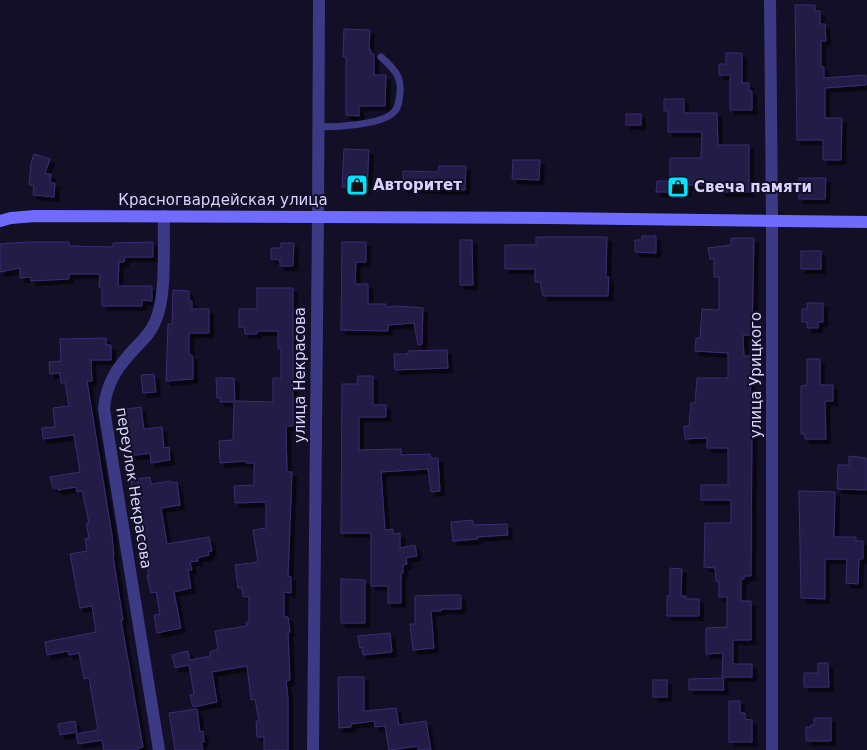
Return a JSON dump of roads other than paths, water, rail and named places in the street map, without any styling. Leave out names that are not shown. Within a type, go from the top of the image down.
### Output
[{"type":"main road","name":"Красногвардейская улица","points":[[0,221],[35,216],[164,216],[867,222]]},
{"type":"street","name":"улица Некрасова","points":[[313,750],[320,0]]},
{"type":"street","name":"улица Урицкого","points":[[770,0],[772,750]]},
{"type":"street","name":"переулок Некрасова","points":[[159,750],[104,409],[106,392],[112,376],[126,357],[150,332],[158,316],[162,293],[164,216]]},
{"type":"lane","points":[[318,127],[346,126],[381,119],[394,112],[398,106],[400,82],[398,74],[381,57]]},
{"type":"place","name":"Авторитет","points":[[357,185]]},
{"type":"place","name":"Свеча памяти","points":[[678,187]]}]
